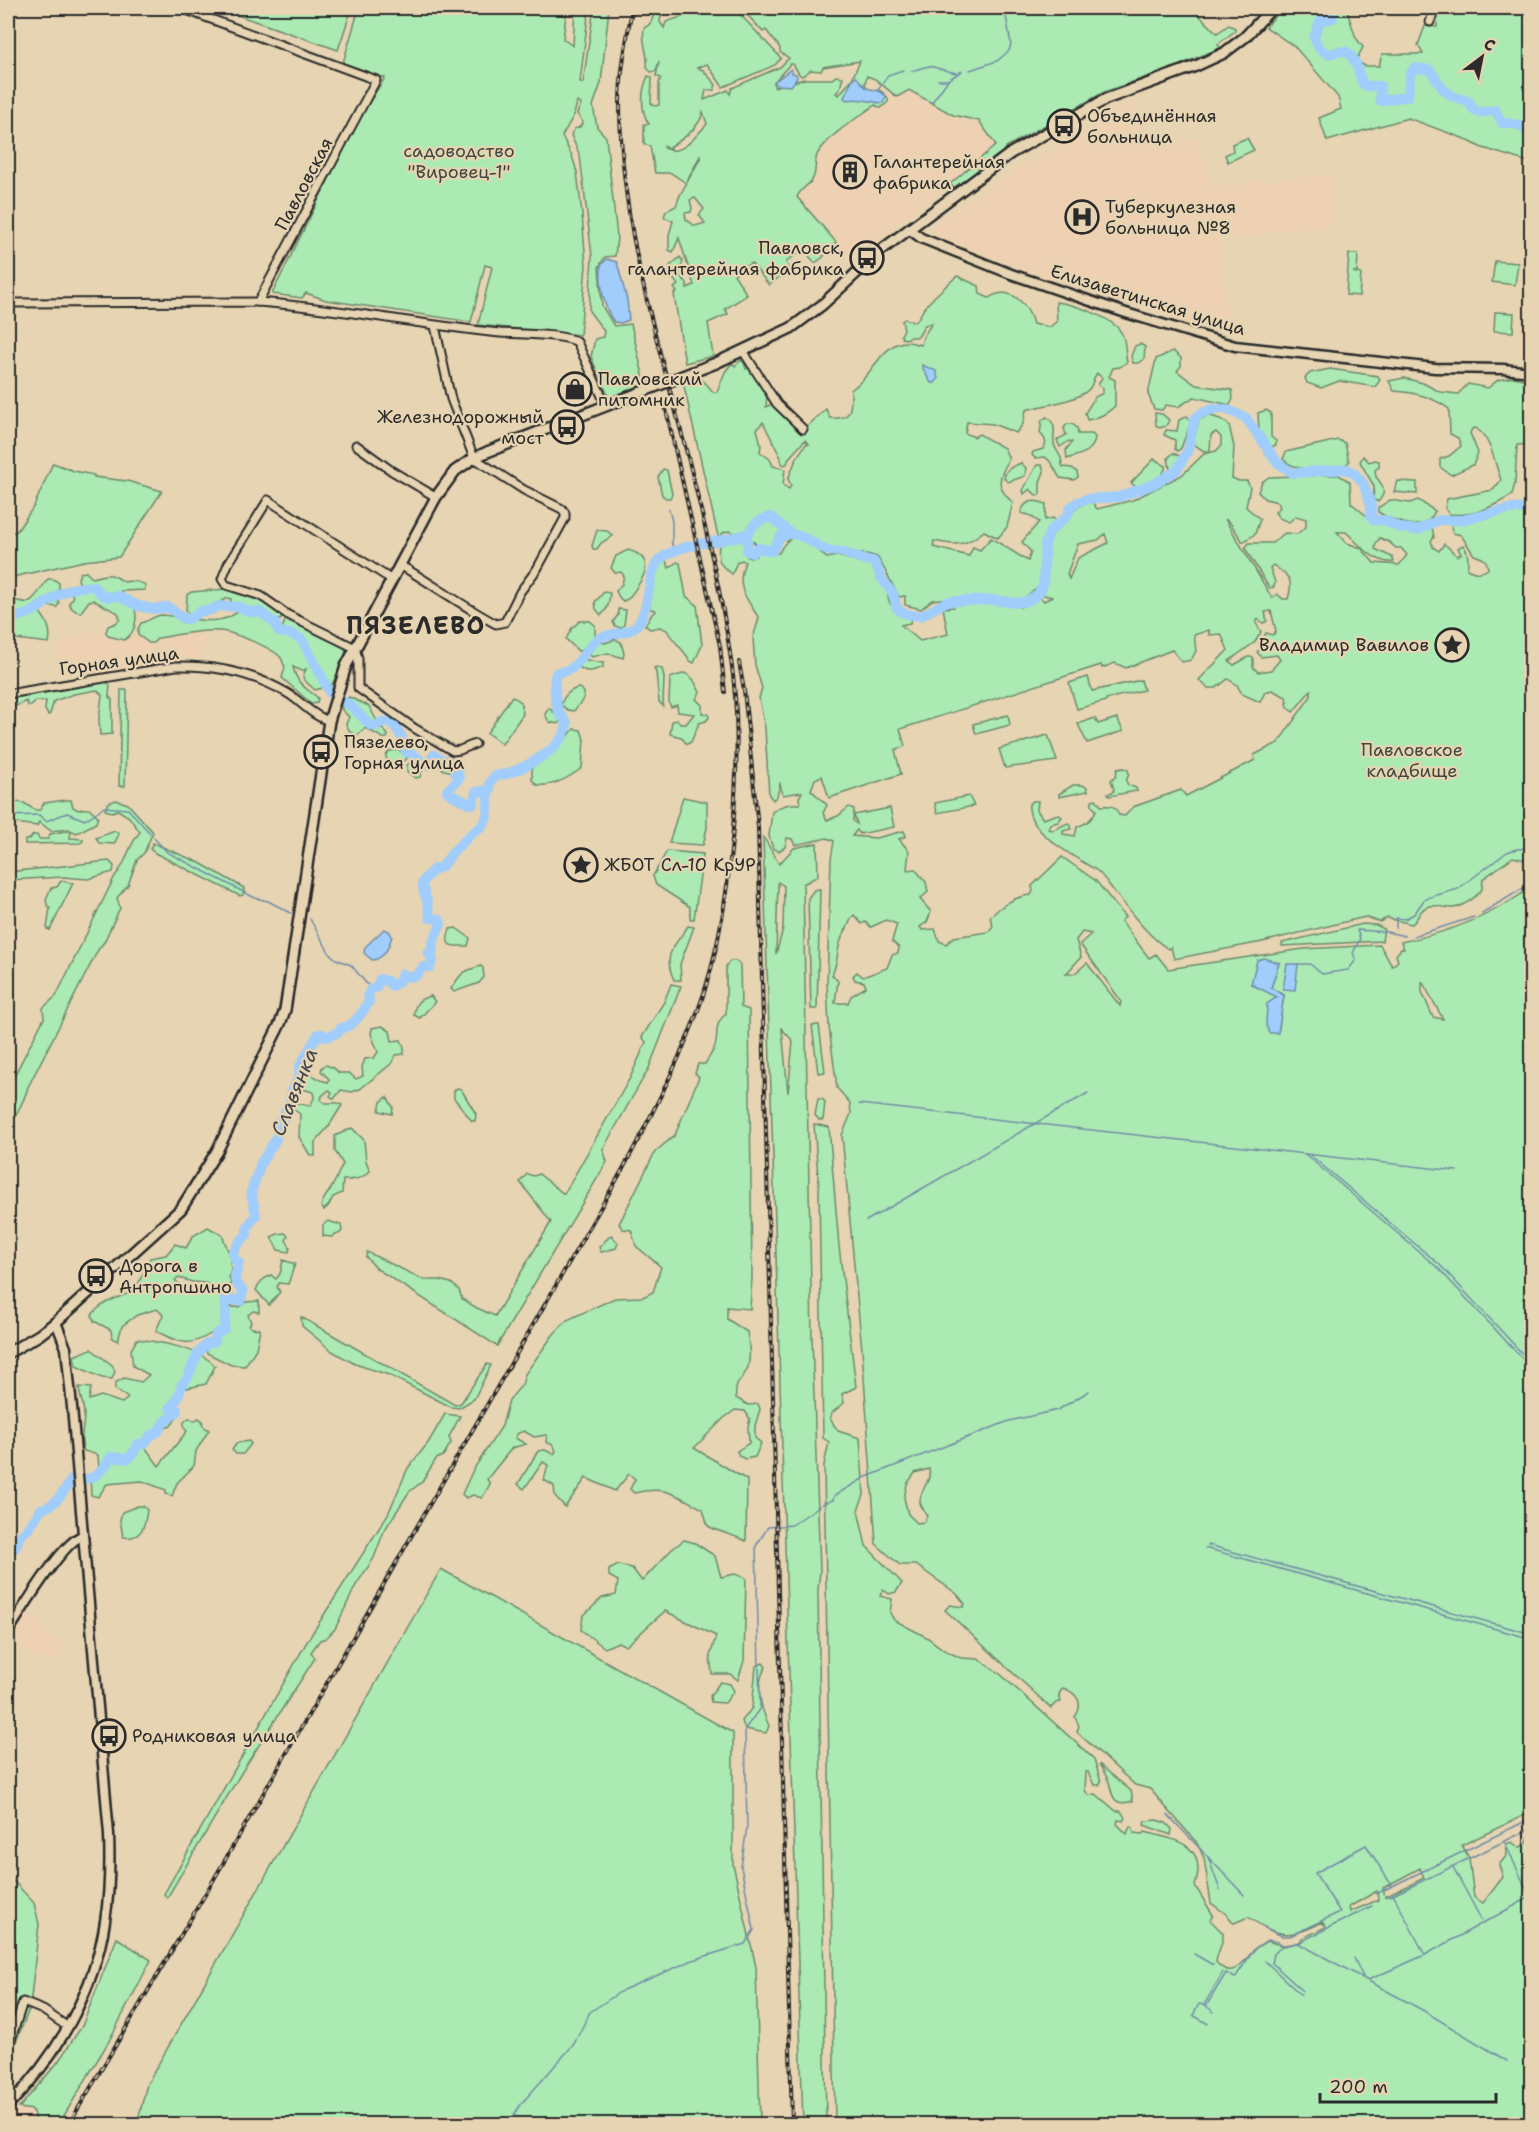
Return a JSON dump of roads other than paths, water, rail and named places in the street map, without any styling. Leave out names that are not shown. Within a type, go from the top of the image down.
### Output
[{"type":"main road","points":[[8,1353],[56,1322],[181,1209],[217,1151],[285,1010],[329,721],[343,675],[355,648],[436,497],[455,471],[474,458],[743,351],[808,317],[870,260],[1004,158],[1106,99],[1217,57],[1239,41],[1272,8]]},
{"type":"street","name":"Павловская","points":[[181,8],[376,80],[258,302]]},
{"type":"street","points":[[1430,22],[1435,8]]},
{"type":"street","name":"Елизаветинская улица","points":[[909,229],[921,238],[1011,274],[1234,346],[1435,368],[1503,369],[1532,372]]},
{"type":"street","points":[[8,303],[258,302],[288,304],[435,326],[573,339],[577,342],[606,405]]},
{"type":"street","points":[[400,565],[453,597],[463,606],[496,624],[505,622],[520,592],[537,569],[565,518],[562,509],[524,490],[474,458],[451,399],[435,326]]},
{"type":"street","points":[[743,351],[777,404],[803,429]]},
{"type":"street","points":[[356,445],[392,471],[436,497]]},
{"type":"street","points":[[392,580],[268,500],[228,564],[222,579],[226,585],[266,599],[288,615],[355,648],[358,658],[358,688],[414,728],[453,751],[475,744]]},
{"type":"street","name":"Горная улица","points":[[8,694],[176,666],[204,665],[234,671],[270,684],[329,721]]},
{"type":"street","points":[[8,2106],[50,2056],[68,2027],[90,1977],[100,1946],[109,1881],[109,1834],[66,1348],[56,1322]]},
{"type":"street","points":[[8,1632],[61,1553],[73,1540],[83,1536]]},
{"type":"street","points":[[8,2042],[23,2002],[43,2010],[68,2027]]},
{"type":"water","points":[[791,69],[797,78],[791,86],[777,85],[774,82]]},
{"type":"water","points":[[856,77],[867,88],[879,91],[886,96],[883,103],[844,98],[852,80]]},
{"type":"water","points":[[607,259],[617,262],[627,300],[629,320],[621,323],[614,322],[603,295],[601,265]]},
{"type":"water","points":[[922,365],[936,371],[938,379],[935,383],[931,383]]},
{"type":"water","points":[[384,929],[392,936],[389,944],[383,955],[372,960],[364,953],[365,947]]},
{"type":"water","points":[[1264,958],[1279,963],[1271,988],[1284,995],[1278,1033],[1269,1033],[1266,1025],[1267,1004],[1277,997],[1251,984],[1257,960]]},
{"type":"water","points":[[1287,964],[1298,964],[1295,990],[1283,989]]},
{"type":"waterway","points":[[970,70],[997,61],[1009,51],[1011,44],[1006,16],[1009,8]]},
{"type":"waterway","points":[[1292,8],[1314,10],[1333,18],[1320,21],[1314,37],[1318,45],[1328,54],[1342,51],[1350,55],[1356,64],[1362,83],[1367,86],[1380,86],[1380,101],[1408,96],[1410,75],[1414,68],[1430,70],[1443,89],[1452,96],[1468,101],[1475,111],[1480,113],[1495,110],[1502,123],[1519,125],[1532,136]]},
{"type":"waterway","points":[[911,71],[929,66],[956,73]]},
{"type":"waterway","points":[[878,90],[888,75],[903,70]]},
{"type":"waterway","points":[[932,102],[948,80],[962,71]]},
{"type":"waterway","points":[[938,80],[947,80]]},
{"type":"waterway","name":"Славянка","points":[[8,1549],[15,1548],[19,1537],[29,1528],[41,1509],[55,1502],[72,1479],[88,1479],[95,1476],[111,1457],[128,1459],[137,1444],[144,1444],[151,1435],[158,1432],[164,1422],[177,1412],[170,1408],[178,1398],[182,1384],[186,1381],[198,1353],[207,1344],[215,1341],[216,1334],[224,1329],[226,1309],[224,1298],[229,1296],[232,1300],[241,1301],[243,1291],[235,1278],[239,1263],[234,1259],[233,1252],[247,1235],[248,1227],[256,1215],[251,1192],[261,1163],[276,1139],[279,1122],[285,1117],[285,1111],[290,1104],[291,1094],[300,1074],[299,1068],[318,1034],[326,1037],[354,1022],[369,1002],[368,995],[371,989],[376,988],[380,979],[392,986],[399,982],[402,974],[410,977],[416,976],[423,967],[430,967],[433,959],[428,953],[433,950],[432,944],[441,924],[439,919],[430,918],[422,885],[424,880],[434,869],[443,865],[455,850],[484,823],[487,818],[489,789],[493,778],[515,771],[534,761],[553,748],[560,740],[567,723],[557,706],[556,673],[572,668],[598,639],[629,630],[637,625],[645,608],[653,570],[663,557],[691,546],[739,536],[745,538],[748,543],[747,551],[752,553],[758,548],[772,551],[780,537],[790,533],[803,537],[828,551],[841,552],[873,561],[893,595],[896,607],[901,612],[911,615],[921,616],[946,602],[994,600],[1015,603],[1028,601],[1038,594],[1043,586],[1045,544],[1050,531],[1068,515],[1070,508],[1087,499],[1119,497],[1154,484],[1177,470],[1188,450],[1195,418],[1214,409],[1226,409],[1246,418],[1277,462],[1292,473],[1347,469],[1355,474],[1363,483],[1374,520],[1384,520],[1400,528],[1418,530],[1439,520],[1462,520],[1509,509],[1532,508]]},
{"type":"waterway","points":[[669,509],[672,522],[672,545],[677,550]]},
{"type":"waterway","points":[[739,536],[748,534],[757,522],[771,517],[790,533]]},
{"type":"waterway","points":[[8,616],[25,615],[69,590],[93,586],[102,595],[118,596],[138,606],[154,609],[168,607],[184,619],[218,606],[240,607],[249,612],[260,612],[275,623],[279,632],[291,634],[302,640],[330,693],[351,706],[371,726],[382,722],[392,724],[400,734],[406,752],[427,765],[434,755],[458,765],[459,770],[455,772],[459,778],[447,791],[449,793],[468,804],[473,804],[476,792],[490,790]]},
{"type":"waterway","points":[[8,816],[39,815],[46,821],[67,813],[85,820],[104,807],[128,809],[150,833]]},
{"type":"waterway","points":[[154,838],[167,852],[255,898],[268,901],[291,913]]},
{"type":"waterway","points":[[1396,928],[1396,918],[1405,919],[1414,914],[1424,900],[1458,889],[1507,852],[1532,848]]},
{"type":"waterway","points":[[1482,913],[1532,883]]},
{"type":"waterway","points":[[1414,936],[1474,917]]},
{"type":"waterway","points":[[310,919],[330,954],[351,965],[371,989]]},
{"type":"waterway","points":[[1298,964],[1310,964],[1322,974],[1348,970],[1356,960],[1353,953],[1360,939],[1357,930],[1405,936]]},
{"type":"waterway","points":[[866,1221],[1088,1093]]},
{"type":"waterway","points":[[859,1104],[1457,1171]]},
{"type":"waterway","points":[[1305,1154],[1438,1268],[1532,1369]]},
{"type":"waterway","points":[[1310,1155],[1440,1265],[1532,1364]]},
{"type":"waterway","points":[[508,2124],[521,2104],[574,2044],[590,2012],[623,1990],[693,1960],[745,1944],[754,1930],[741,1867],[747,1827],[745,1729],[760,1708],[756,1546],[768,1527],[792,1525],[864,1478],[1009,1421],[1058,1410],[1089,1391]]},
{"type":"waterway","points":[[1208,1545],[1532,1634]]},
{"type":"waterway","points":[[1205,1548],[1532,1639]]},
{"type":"waterway","points":[[1168,1815],[1244,1895]]},
{"type":"waterway","points":[[1376,1894],[1532,1818]]},
{"type":"waterway","points":[[1389,1897],[1532,1828]]},
{"type":"waterway","points":[[1368,1980],[1425,1955],[1530,1897],[1504,1841]]},
{"type":"waterway","points":[[1265,1928],[1282,1936],[1290,1936],[1340,1912],[1315,1873],[1366,1845],[1392,1886]]},
{"type":"waterway","points":[[1208,1857],[1220,1890]]},
{"type":"waterway","points":[[1453,1867],[1482,1921]]},
{"type":"waterway","points":[[1394,1896],[1425,1955]]},
{"type":"waterway","points":[[1298,1943],[1372,1906]]},
{"type":"waterway","points":[[1214,2012],[1206,2006],[1226,1973],[1235,1978],[1255,1948],[1267,1940],[1283,1945],[1298,1943],[1424,2011],[1507,2061]]},
{"type":"waterway","points":[[1282,1946],[1274,1954],[1272,1963],[1303,1991]]},
{"type":"waterway","points":[[1194,1954],[1213,1965]]},
{"type":"waterway","points":[[1354,1958],[1363,1977]]},
{"type":"waterway","points":[[1265,1961],[1301,1995]]},
{"type":"waterway","points":[[1208,2024],[1193,2015],[1199,2004],[1204,2005],[1223,1972]]},
{"type":"railway","points":[[69,2124],[206,1893],[624,1167],[680,1055],[696,1016],[711,968],[726,892],[734,816],[736,758],[734,680],[713,560],[643,284],[626,194],[620,91],[632,8]]},
{"type":"railway","points":[[665,405],[720,646],[725,692]]},
{"type":"railway","points":[[739,662],[758,827],[792,2124]]},
{"type":"place","name":"Объединённая больница","points":[[1064,126]]},
{"type":"place","name":"Галантерейная фабрика","points":[[850,172]]},
{"type":"place","name":"Туберкулезная больница №8","points":[[1082,217]]},
{"type":"place","name":"Павловск, галантерейная фабрика","points":[[867,258]]},
{"type":"place","name":"Павловский питомник","points":[[575,389]]},
{"type":"place","name":"Железнодорожный мост","points":[[567,427]]},
{"type":"place","name":"Владимир Вавилов","points":[[1452,645]]},
{"type":"place","name":"Пязелево, Горная улица","points":[[321,752]]},
{"type":"place","name":"ЖБОТ Сл-10 КрУР","points":[[581,865]]},
{"type":"place","name":"Дорога в Антропшино","points":[[96,1276]]},
{"type":"place","name":"Родниковая улица","points":[[109,1736]]},
{"type":"district","name":"ПЯЗЕЛЕВО","points":[[416,626]]},
{"type":"park label","name":"садоводство \"Вировец-1\"","points":[[459,161]]},
{"type":"park label","name":"Павловское кладбище","points":[[1412,760]]}]
